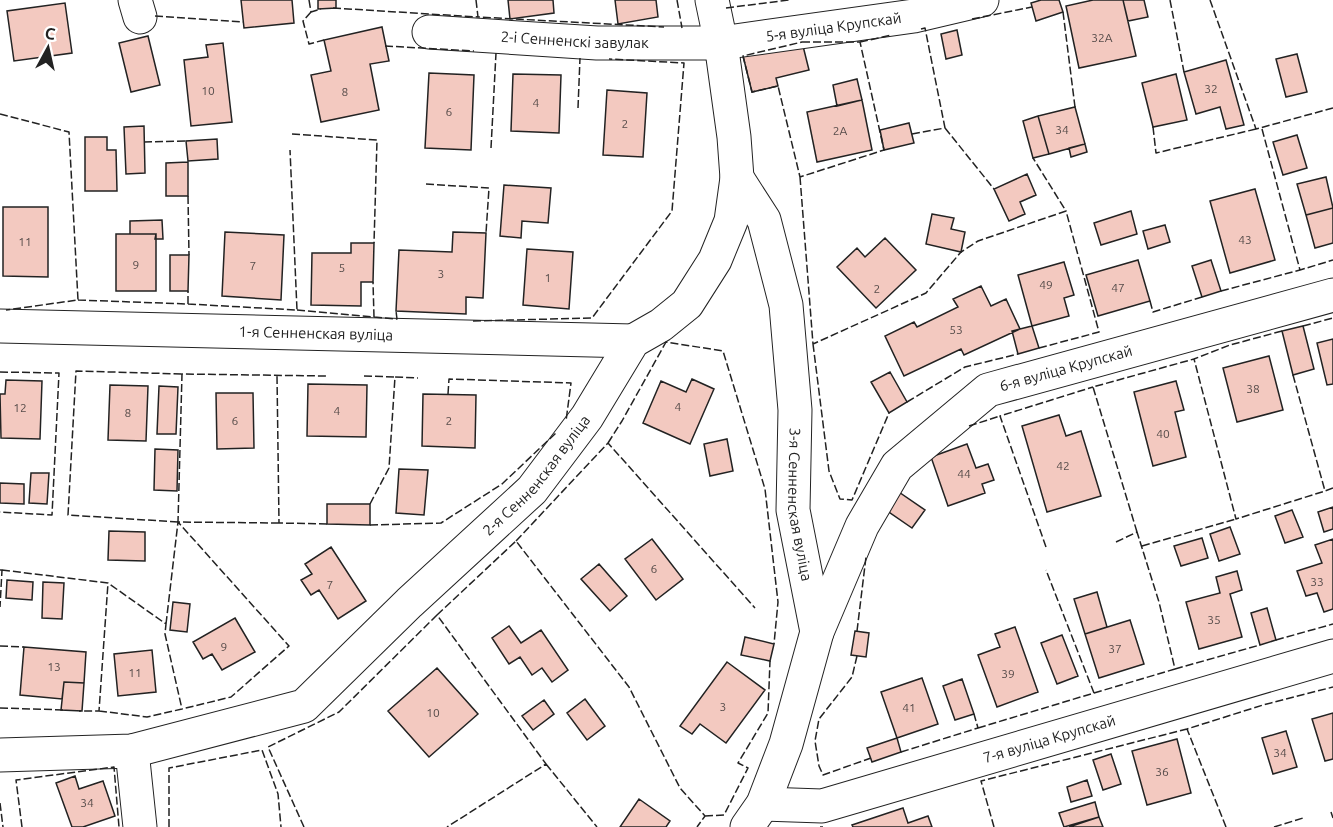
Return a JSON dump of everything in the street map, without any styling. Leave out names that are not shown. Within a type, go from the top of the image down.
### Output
[{"type":"street","points":[[633,340],[661,325],[687,304],[715,260],[731,221],[737,178],[734,136],[721,43],[712,0]]},
{"type":"street","name":"5-я вуліца Крупскай","points":[[721,43],[914,16],[982,0]]},
{"type":"street","name":"2-і Сенненскі завулак","points":[[429,32],[597,43],[721,43]]},
{"type":"street","name":"3-я Сенненская вуліца","points":[[737,178],[764,219],[786,305],[795,410],[793,510],[817,632],[786,744],[755,816]]},
{"type":"street","name":"6-я вуліца Крупскай","points":[[817,632],[862,526],[897,466],[988,390],[1333,295]]},
{"type":"street","name":"1-я Сенненская вуліца","points":[[0,326],[633,340]]},
{"type":"street","name":"2-я Сенненская вуліца","points":[[0,755],[132,751],[304,706],[410,603],[532,490],[587,417],[633,340]]},
{"type":"street","name":"7-я вуліца Крупскай","points":[[755,816],[822,806],[1333,656]]},
{"type":"street","points":[[132,751],[140,827]]},
{"type":"building","points":[[241,0],[292,0],[294,23],[244,28]]},
{"type":"building","points":[[318,0],[336,0],[336,8],[318,9]]},
{"type":"building","points":[[508,0],[553,0],[554,13],[510,19]]},
{"type":"building","points":[[615,0],[656,0],[658,17],[618,24]]},
{"type":"building","points":[[1041,0],[1059,0],[1063,12],[1036,21],[1031,3]]},
{"type":"building","points":[[1093,0],[1123,0],[1136,56],[1079,68],[1066,6]]},
{"type":"building","points":[[1123,0],[1144,0],[1148,17],[1128,21]]},
{"type":"building","points":[[65,3],[72,53],[14,61],[7,11]]},
{"type":"building","points":[[382,27],[389,61],[370,64],[379,110],[321,122],[311,75],[331,71],[324,40]]},
{"type":"building","points":[[957,30],[962,55],[946,59],[941,34]]},
{"type":"building","points":[[148,36],[160,85],[131,92],[119,43]]},
{"type":"building","points":[[802,42],[809,70],[776,78],[778,86],[752,92],[743,56]]},
{"type":"building","points":[[223,43],[232,122],[191,126],[184,60],[208,57],[206,45]]},
{"type":"building","points":[[1297,54],[1307,92],[1286,97],[1276,59]]},
{"type":"building","points":[[1226,60],[1244,125],[1226,129],[1220,107],[1196,114],[1184,72]]},
{"type":"building","points":[[429,73],[474,75],[471,150],[425,148]]},
{"type":"building","points":[[513,74],[561,75],[559,133],[511,131]]},
{"type":"building","points":[[1176,74],[1187,120],[1153,127],[1142,83]]},
{"type":"building","points":[[857,79],[862,100],[837,106],[833,85]]},
{"type":"building","points":[[607,90],[647,93],[643,157],[603,155]]},
{"type":"building","points":[[862,100],[872,150],[817,162],[807,112]]},
{"type":"building","points":[[1075,107],[1085,144],[1049,154],[1038,116]]},
{"type":"building","points":[[1038,116],[1049,154],[1033,158],[1023,121]]},
{"type":"building","points":[[909,123],[914,143],[884,150],[880,130]]},
{"type":"building","points":[[144,126],[145,173],[126,174],[124,127]]},
{"type":"building","points":[[1297,135],[1307,168],[1283,175],[1273,142]]},
{"type":"building","points":[[85,137],[107,137],[107,150],[116,150],[117,191],[85,191]]},
{"type":"building","points":[[217,139],[218,159],[188,161],[186,141]]},
{"type":"building","points":[[1085,144],[1087,152],[1071,157],[1069,148]]},
{"type":"building","points":[[188,162],[188,196],[166,196],[166,163]]},
{"type":"building","points":[[1027,174],[1036,195],[1020,202],[1025,214],[1009,221],[994,189]]},
{"type":"building","points":[[1326,177],[1333,208],[1306,215],[1297,184]]},
{"type":"building","points":[[504,185],[551,188],[548,223],[522,221],[521,238],[500,236]]},
{"type":"building","points":[[1255,189],[1275,260],[1230,273],[1210,201]]},
{"type":"building","points":[[3,207],[48,207],[48,277],[3,276]]},
{"type":"building","points":[[1333,208],[1333,243],[1315,248],[1306,215]]},
{"type":"building","points":[[1131,211],[1137,234],[1101,245],[1094,223]]},
{"type":"building","points":[[932,214],[954,218],[951,229],[965,232],[961,252],[926,244]]},
{"type":"building","points":[[162,220],[163,239],[155,239],[156,234],[130,234],[130,221]]},
{"type":"building","points":[[1165,225],[1170,242],[1148,249],[1143,231]]},
{"type":"building","points":[[225,232],[284,235],[281,300],[222,296]]},
{"type":"building","points":[[453,232],[486,233],[483,298],[466,297],[466,314],[396,311],[399,250],[452,252]]},
{"type":"building","points":[[116,234],[156,234],[156,291],[116,291]]},
{"type":"building","points":[[885,238],[916,270],[876,308],[837,267],[857,248],[865,257]]},
{"type":"building","points":[[351,243],[374,243],[373,282],[361,282],[361,306],[311,305],[312,253],[351,253]]},
{"type":"building","points":[[527,249],[573,252],[569,309],[523,305]]},
{"type":"building","points":[[170,255],[189,255],[188,291],[170,291]]},
{"type":"building","points":[[1138,260],[1150,301],[1098,316],[1086,275]]},
{"type":"building","points":[[1211,260],[1221,291],[1202,297],[1192,266]]},
{"type":"building","points":[[1064,262],[1074,295],[1064,298],[1069,316],[1032,326],[1018,275]]},
{"type":"building","points":[[981,286],[991,306],[1006,299],[1020,329],[964,355],[961,349],[904,376],[885,336],[914,322],[917,327],[958,307],[953,299]]},
{"type":"building","points":[[1032,326],[1039,348],[1018,354],[1012,331]]},
{"type":"building","points":[[1303,326],[1314,369],[1293,375],[1282,331]]},
{"type":"building","points":[[1333,339],[1333,384],[1327,385],[1317,343]]},
{"type":"building","points":[[1269,356],[1283,410],[1237,422],[1223,368]]},
{"type":"building","points":[[890,372],[907,402],[889,413],[871,382]]},
{"type":"building","points":[[692,379],[714,389],[690,444],[643,423],[661,381],[686,392]]},
{"type":"building","points":[[6,380],[42,381],[40,439],[1,438],[0,394],[5,394]]},
{"type":"building","points":[[1176,381],[1184,410],[1175,412],[1186,457],[1153,466],[1134,392]]},
{"type":"building","points":[[308,384],[367,385],[366,437],[307,436]]},
{"type":"building","points":[[110,385],[148,386],[146,441],[108,440]]},
{"type":"building","points":[[159,386],[178,387],[176,434],[157,434]]},
{"type":"building","points":[[216,393],[253,393],[254,448],[217,449]]},
{"type":"building","points":[[423,394],[476,395],[475,448],[422,446]]},
{"type":"building","points":[[1059,415],[1066,436],[1081,431],[1101,496],[1047,512],[1022,426]]},
{"type":"building","points":[[727,439],[733,471],[710,476],[704,444]]},
{"type":"building","points":[[967,444],[976,468],[988,464],[994,480],[982,484],[985,493],[948,506],[931,457]]},
{"type":"building","points":[[155,449],[178,450],[177,491],[154,490]]},
{"type":"building","points":[[399,469],[428,470],[424,515],[396,513]]},
{"type":"building","points":[[31,473],[49,473],[47,504],[29,503]]},
{"type":"building","points":[[0,483],[24,484],[24,504],[0,503]]},
{"type":"building","points":[[893,488],[925,510],[912,528],[880,506]]},
{"type":"building","points":[[327,504],[370,504],[370,525],[327,524]]},
{"type":"building","points":[[1333,507],[1333,529],[1324,532],[1318,512]]},
{"type":"building","points":[[1292,510],[1303,537],[1285,543],[1275,516]]},
{"type":"building","points":[[1230,527],[1240,554],[1219,561],[1210,534]]},
{"type":"building","points":[[109,531],[145,532],[145,561],[108,560]]},
{"type":"building","points":[[1202,538],[1208,558],[1181,566],[1174,546]]},
{"type":"building","points":[[652,539],[683,579],[656,600],[625,559]]},
{"type":"building","points":[[1333,539],[1333,609],[1324,612],[1317,593],[1306,596],[1297,571],[1322,563],[1315,545]]},
{"type":"building","points":[[331,547],[366,601],[338,619],[319,590],[311,595],[301,580],[312,574],[305,564]]},
{"type":"building","points":[[599,564],[627,596],[610,611],[581,579]]},
{"type":"building","points":[[1237,571],[1242,590],[1230,594],[1242,637],[1199,649],[1186,602],[1220,593],[1216,577]]},
{"type":"building","points":[[7,580],[33,582],[32,600],[6,598]]},
{"type":"building","points":[[43,582],[64,583],[62,619],[42,618]]},
{"type":"building","points":[[1097,592],[1107,627],[1085,634],[1074,599]]},
{"type":"building","points":[[173,602],[190,604],[187,632],[170,630]]},
{"type":"building","points":[[1267,608],[1276,640],[1260,645],[1251,613]]},
{"type":"building","points":[[235,618],[255,652],[222,670],[212,654],[203,659],[193,642]]},
{"type":"building","points":[[1130,620],[1144,664],[1099,678],[1085,634]]},
{"type":"building","points":[[509,626],[521,643],[541,630],[568,670],[552,682],[542,668],[532,675],[520,657],[509,664],[492,638]]},
{"type":"building","points":[[1015,627],[1038,692],[997,707],[978,655],[1000,647],[995,634]]},
{"type":"building","points":[[855,631],[869,633],[866,657],[851,655]]},
{"type":"building","points":[[1062,635],[1078,676],[1057,684],[1041,643]]},
{"type":"building","points":[[745,637],[774,644],[770,661],[741,655]]},
{"type":"building","points":[[24,647],[86,652],[84,683],[64,682],[62,699],[20,695]]},
{"type":"building","points":[[152,650],[156,692],[118,696],[114,654]]},
{"type":"building","points":[[727,662],[765,690],[726,743],[700,724],[692,734],[680,726]]},
{"type":"building","points":[[437,668],[478,714],[429,757],[388,711]]},
{"type":"building","points":[[922,678],[938,724],[897,738],[881,692]]},
{"type":"building","points":[[962,679],[974,714],[955,720],[943,686]]},
{"type":"building","points":[[64,682],[84,683],[82,711],[61,710]]},
{"type":"building","points":[[585,699],[605,726],[587,740],[567,713]]},
{"type":"building","points":[[544,700],[554,714],[533,730],[522,716]]},
{"type":"building","points":[[1333,713],[1333,759],[1325,761],[1312,719]]},
{"type":"building","points":[[1286,731],[1297,767],[1273,774],[1262,738]]},
{"type":"building","points":[[897,738],[901,752],[872,762],[867,748]]},
{"type":"building","points":[[1177,739],[1191,793],[1147,805],[1132,751]]},
{"type":"building","points":[[1111,754],[1121,784],[1103,790],[1093,760]]},
{"type":"building","points":[[75,776],[79,789],[103,781],[115,816],[83,827],[72,827],[56,783]]},
{"type":"building","points":[[1087,780],[1092,796],[1071,802],[1067,787]]},
{"type":"building","points":[[639,799],[670,821],[666,827],[620,827]]},
{"type":"building","points":[[1095,802],[1099,817],[1064,827],[1059,813]]},
{"type":"building","points":[[903,808],[908,823],[928,816],[932,827],[853,827],[852,825]]},
{"type":"building","points":[[1099,817],[1103,827],[1069,827]]},
{"type":"fence","points":[[309,0],[311,12],[321,9]]},
{"type":"fence","points":[[476,0],[478,17],[664,27]]},
{"type":"fence","points":[[677,0],[682,28]]},
{"type":"fence","points":[[726,8],[789,0]]},
{"type":"fence","points":[[1170,0],[1184,72]]},
{"type":"fence","points":[[1210,0],[1256,129],[1333,108]]},
{"type":"fence","points":[[972,19],[1032,7]]},
{"type":"fence","points":[[333,8],[478,17]]},
{"type":"fence","points":[[311,12],[303,21],[309,44],[324,40]]},
{"type":"fence","points":[[1063,12],[1075,107]]},
{"type":"fence","points":[[155,16],[243,22]]},
{"type":"fence","points":[[912,134],[945,128],[925,28],[921,29]]},
{"type":"fence","points":[[860,42],[892,35]]},
{"type":"fence","points":[[802,42],[860,42],[884,150],[800,177],[778,86],[752,92],[743,56],[802,42]]},
{"type":"fence","points":[[385,46],[474,51]]},
{"type":"fence","points":[[491,148],[496,53]]},
{"type":"fence","points":[[578,108],[580,58]]},
{"type":"fence","points":[[473,321],[592,318],[672,211],[684,63],[609,59]]},
{"type":"fence","points":[[0,114],[69,132],[78,300],[6,310]]},
{"type":"fence","points":[[1153,127],[1156,153],[1256,129]]},
{"type":"fence","points":[[945,128],[994,189]]},
{"type":"fence","points":[[1262,129],[1300,270],[1333,260]]},
{"type":"fence","points":[[292,134],[377,140],[374,243]]},
{"type":"fence","points":[[144,142],[186,141]]},
{"type":"fence","points":[[188,304],[297,310],[290,150]]},
{"type":"fence","points":[[800,177],[813,344],[926,293],[961,252],[978,241],[1066,211],[1033,158]]},
{"type":"fence","points":[[426,184],[489,188],[486,233]]},
{"type":"fence","points":[[188,196],[189,255]]},
{"type":"fence","points":[[1039,348],[1099,332],[1066,211]]},
{"type":"fence","points":[[1221,291],[1300,270]]},
{"type":"fence","points":[[297,310],[374,317],[373,282]]},
{"type":"fence","points":[[78,300],[188,304],[188,291]]},
{"type":"fence","points":[[1150,301],[1153,312],[1202,297]]},
{"type":"fence","points":[[374,317],[397,319],[396,311]]},
{"type":"fence","points":[[1303,326],[1333,318]]},
{"type":"fence","points":[[1282,331],[1230,345],[1194,359],[1236,519],[1325,491]]},
{"type":"fence","points":[[608,443],[666,342],[723,351],[765,489],[778,602],[774,644]]},
{"type":"fence","points":[[813,344],[829,471],[840,499],[852,500],[889,413]]},
{"type":"fence","points":[[907,402],[965,367],[1018,354]]},
{"type":"fence","points":[[1137,532],[1093,387],[1194,359]]},
{"type":"fence","points":[[178,522],[68,515],[76,371],[182,374]]},
{"type":"fence","points":[[0,372],[59,373],[52,515],[0,512]]},
{"type":"fence","points":[[279,523],[178,522],[182,374],[326,376]]},
{"type":"fence","points":[[1293,375],[1325,491],[1333,488]]},
{"type":"fence","points":[[277,376],[279,523],[327,524]]},
{"type":"fence","points":[[364,376],[395,377]]},
{"type":"fence","points":[[370,504],[389,468],[395,377],[418,378]]},
{"type":"fence","points":[[448,394],[449,379],[571,383],[566,421]]},
{"type":"fence","points":[[1046,547],[1000,416],[1093,387]]},
{"type":"fence","points":[[969,426],[1000,416]]},
{"type":"fence","points":[[370,525],[441,523],[502,484],[557,432]]},
{"type":"fence","points":[[516,541],[608,443],[755,608]]},
{"type":"fence","points":[[1142,546],[1236,519]]},
{"type":"fence","points":[[166,624],[178,522],[289,646],[231,697],[182,709]]},
{"type":"fence","points":[[1094,693],[1175,669],[1159,602],[1137,532],[1116,542]]},
{"type":"fence","points":[[437,615],[516,541],[629,687],[680,788],[705,816],[697,827]]},
{"type":"fence","points":[[857,631],[866,557]]},
{"type":"fence","points":[[0,570],[2,570],[0,607]]},
{"type":"fence","points":[[2,570],[108,583],[99,711],[79,711]]},
{"type":"fence","points":[[978,728],[1094,693],[1046,570]]},
{"type":"fence","points":[[99,711],[147,717],[182,709],[165,634],[166,624],[108,583]]},
{"type":"fence","points":[[304,827],[268,747],[339,712],[437,615],[546,764],[447,827]]},
{"type":"fence","points":[[1276,640],[1333,624]]},
{"type":"fence","points":[[1175,669],[1260,645]]},
{"type":"fence","points":[[0,646],[24,647]]},
{"type":"fence","points":[[857,656],[852,677],[819,719],[815,741],[819,766],[823,775],[871,758]]},
{"type":"fence","points":[[705,816],[724,815],[748,768],[738,763],[768,713],[770,661]]},
{"type":"fence","points":[[1226,827],[1187,729],[1263,705],[1333,687]]},
{"type":"fence","points":[[0,708],[64,710]]},
{"type":"fence","points":[[901,752],[978,728],[974,714]]},
{"type":"fence","points":[[994,827],[981,781],[1187,729]]},
{"type":"fence","points":[[169,827],[169,768],[262,750],[278,794],[281,827]]},
{"type":"fence","points":[[546,764],[597,827]]},
{"type":"fence","points":[[22,827],[16,780],[114,767],[119,827]]},
{"type":"fence","points":[[0,803],[3,827]]},
{"type":"fence","points":[[1331,812],[1333,818]]},
{"type":"fence","points":[[1274,827],[1303,818]]}]
